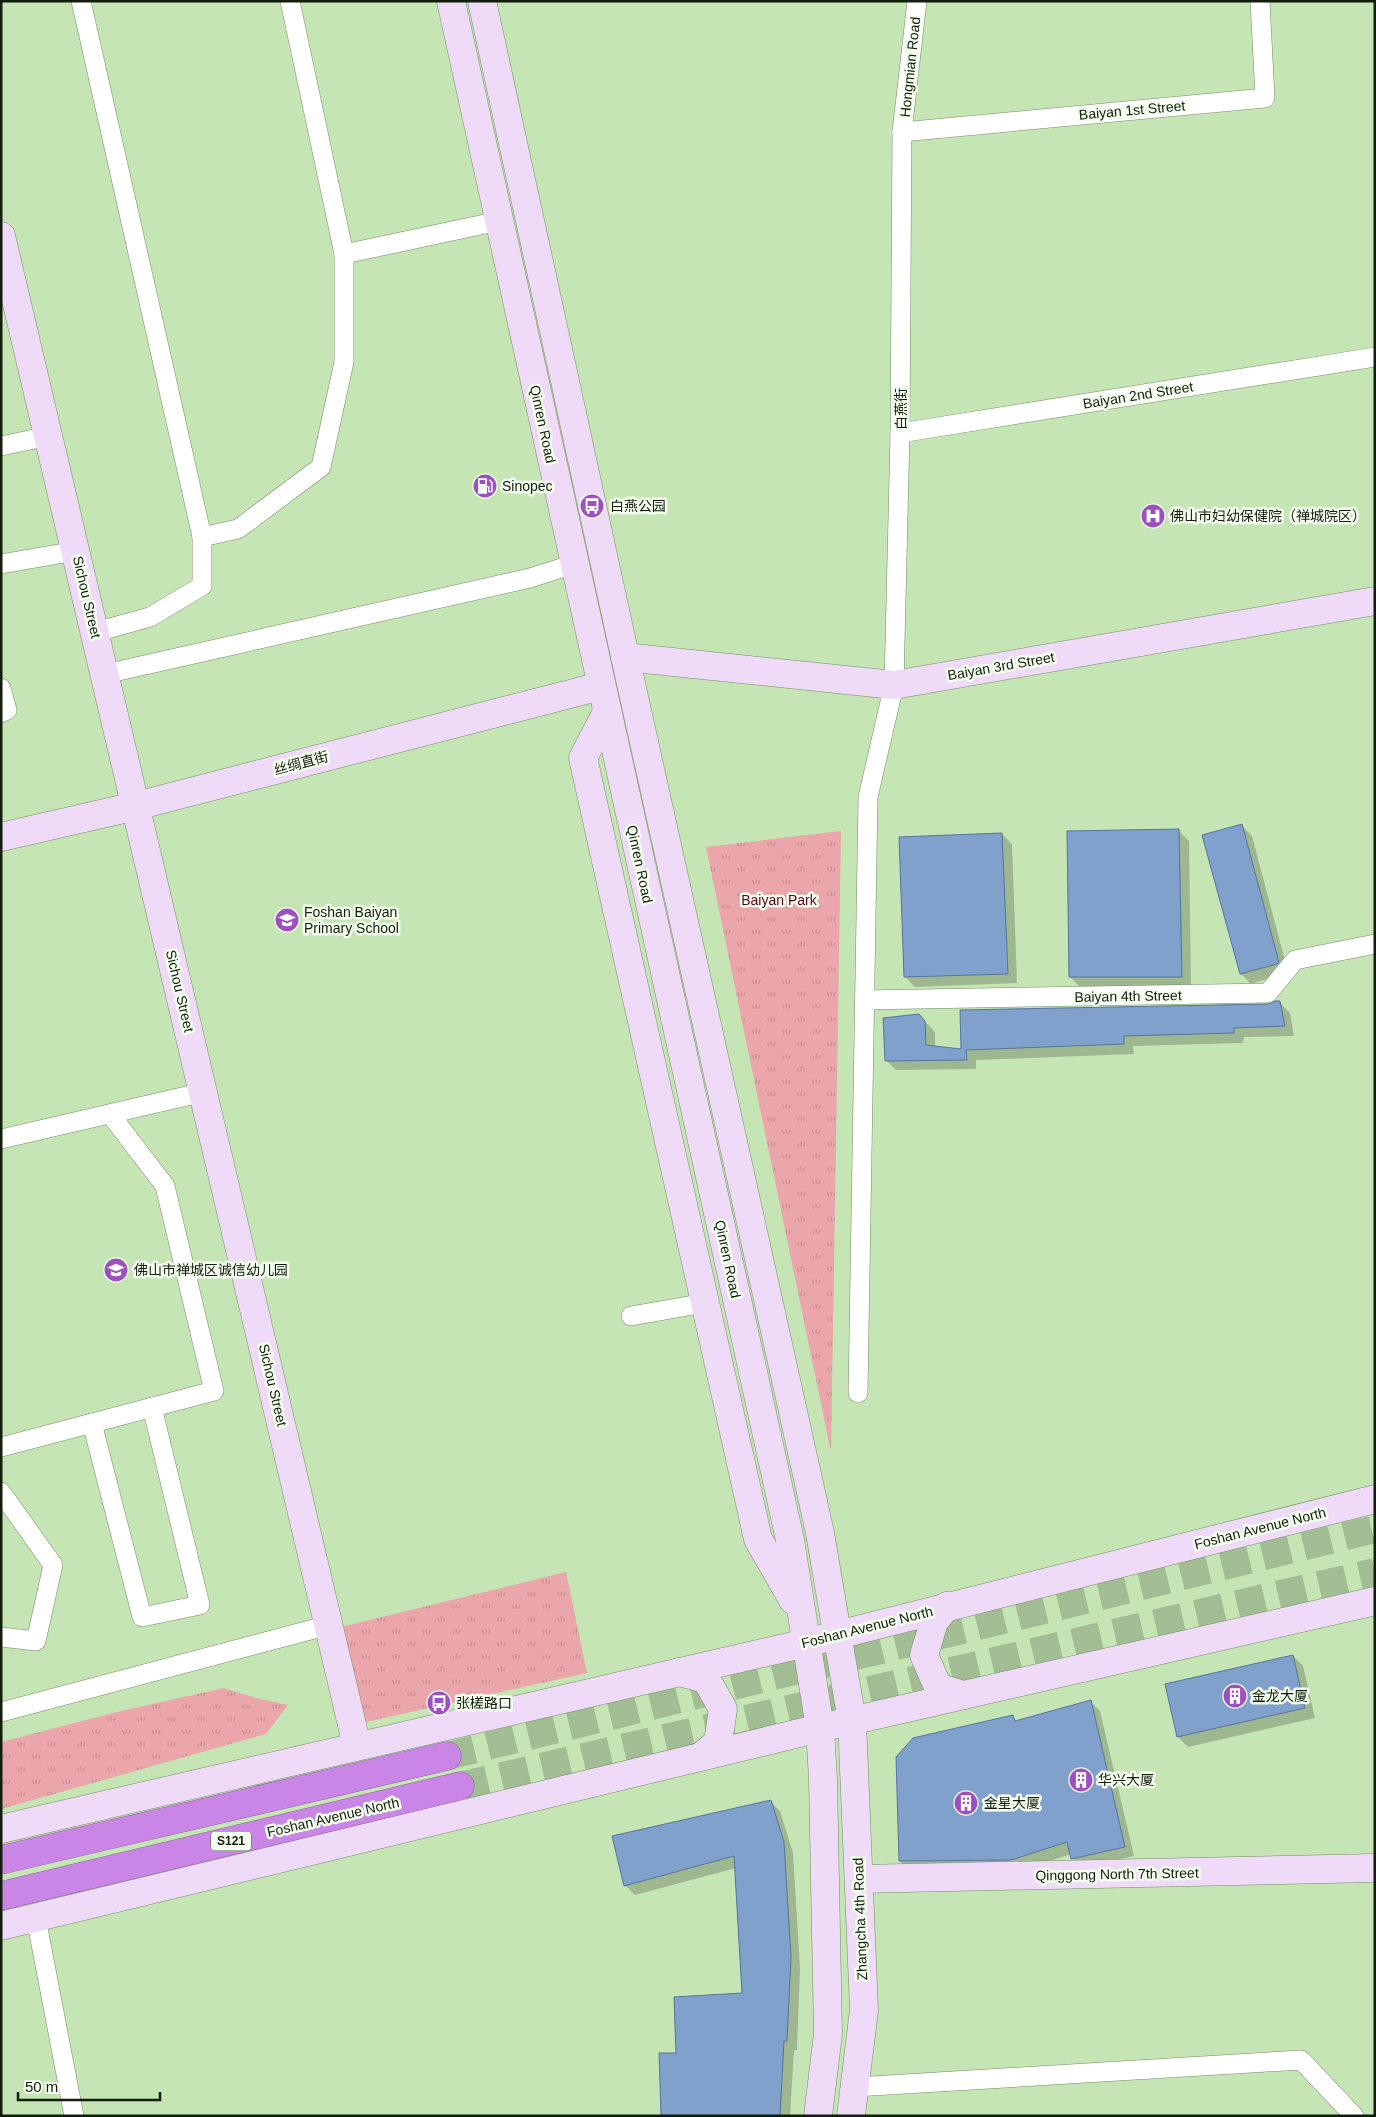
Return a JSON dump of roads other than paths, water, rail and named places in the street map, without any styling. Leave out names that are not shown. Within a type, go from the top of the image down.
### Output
[{"type":"highway","name":"S121","points":[[1,1860],[447,1756]]},
{"type":"highway","name":"Foshan Avenue North","points":[[1,1896],[460,1786]]},
{"type":"main road","name":"Qinren Road","points":[[451,1],[600,686],[790,1540],[820,1728]]},
{"type":"main road","points":[[482,1],[625,657],[820,1533],[852,1721]]},
{"type":"main road","name":"Sichou Street","points":[[1,236],[106,674],[357,1746]]},
{"type":"main road","name":"Baiyan 3rd Street","points":[[625,657],[894,685],[1375,601]]},
{"type":"main road","name":"丝绸直街","points":[[1,837],[136,806],[600,686]]},
{"type":"main road","points":[[607,712],[583,758],[758,1539],[801,1614]]},
{"type":"main road","name":"Foshan Avenue North","points":[[1,1829],[806,1643],[1375,1500]]},
{"type":"main road","points":[[1,1926],[820,1728],[1375,1601]]},
{"type":"main road","points":[[948,1606],[934,1622],[924,1655],[938,1687],[963,1695]]},
{"type":"main road","points":[[678,1672],[706,1679],[723,1709],[718,1742],[702,1756]]},
{"type":"main road","name":"Zhangcha 4th Road","points":[[851,2116],[864,2010],[852,1721]]},
{"type":"main road","points":[[818,2116],[828,2034],[820,1728]]},
{"type":"main road","name":"Qinggong North 7th Street","points":[[859,1879],[1375,1868]]},
{"type":"street","points":[[81,1],[202,537],[202,586],[150,616],[96,632]]},
{"type":"street","points":[[202,537],[238,529],[321,466],[344,362],[344,254],[290,1]]},
{"type":"street","name":"Hongmian Road","points":[[902,132],[917,1]]},
{"type":"street","name":"Baiyan 1st Street","points":[[902,132],[1265,98],[1260,1]]},
{"type":"street","name":"白燕街","points":[[858,1393],[868,797],[894,685],[900,433],[902,132]]},
{"type":"street","points":[[344,254],[499,221]]},
{"type":"street","name":"Baiyan 2nd Street","points":[[900,433],[1375,357]]},
{"type":"street","points":[[1,446],[49,436]]},
{"type":"street","points":[[1,564],[76,551]]},
{"type":"street","points":[[106,674],[530,578],[574,564]]},
{"type":"street","points":[[1,688],[7,710],[1,713]]},
{"type":"street","name":"Baiyan 4th Street","points":[[864,1000],[1268,993],[1295,960],[1375,944]]},
{"type":"street","points":[[1,1139],[204,1092]]},
{"type":"street","points":[[1,1446],[214,1392],[165,1186],[110,1114]]},
{"type":"street","points":[[631,1316],[705,1303]]},
{"type":"street","points":[[92,1423],[142,1617],[200,1605],[152,1407]]},
{"type":"street","points":[[1,1492],[53,1565],[36,1641],[1,1637]]},
{"type":"street","points":[[1,1712],[329,1625]]},
{"type":"street","points":[[36,1918],[74,2116]]},
{"type":"street","points":[[854,2087],[1301,2060],[1354,2116]]},
{"type":"tunnel","points":[[447,1756],[1375,1529]]},
{"type":"tunnel","points":[[460,1786],[1375,1572]]},
{"type":"place","name":"Sinopec","points":[[485,486]]},
{"type":"place","name":"白燕公园","points":[[592,506]]},
{"type":"place","name":"佛山市妇幼保健院（禅城院区）","points":[[1153,516]]},
{"type":"place","name":"Foshan Baiyan Primary School","points":[[287,920]]},
{"type":"place","name":"佛山市禅城区诚信幼儿园","points":[[116,1270]]},
{"type":"place","name":"金龙大厦","points":[[1235,1696]]},
{"type":"place","name":"张槎路口","points":[[439,1703]]},
{"type":"place","name":"华兴大厦","points":[[1081,1780]]},
{"type":"place","name":"金星大厦","points":[[966,1803]]},
{"type":"park label","name":"Baiyan Park","points":[[779,900]]}]
